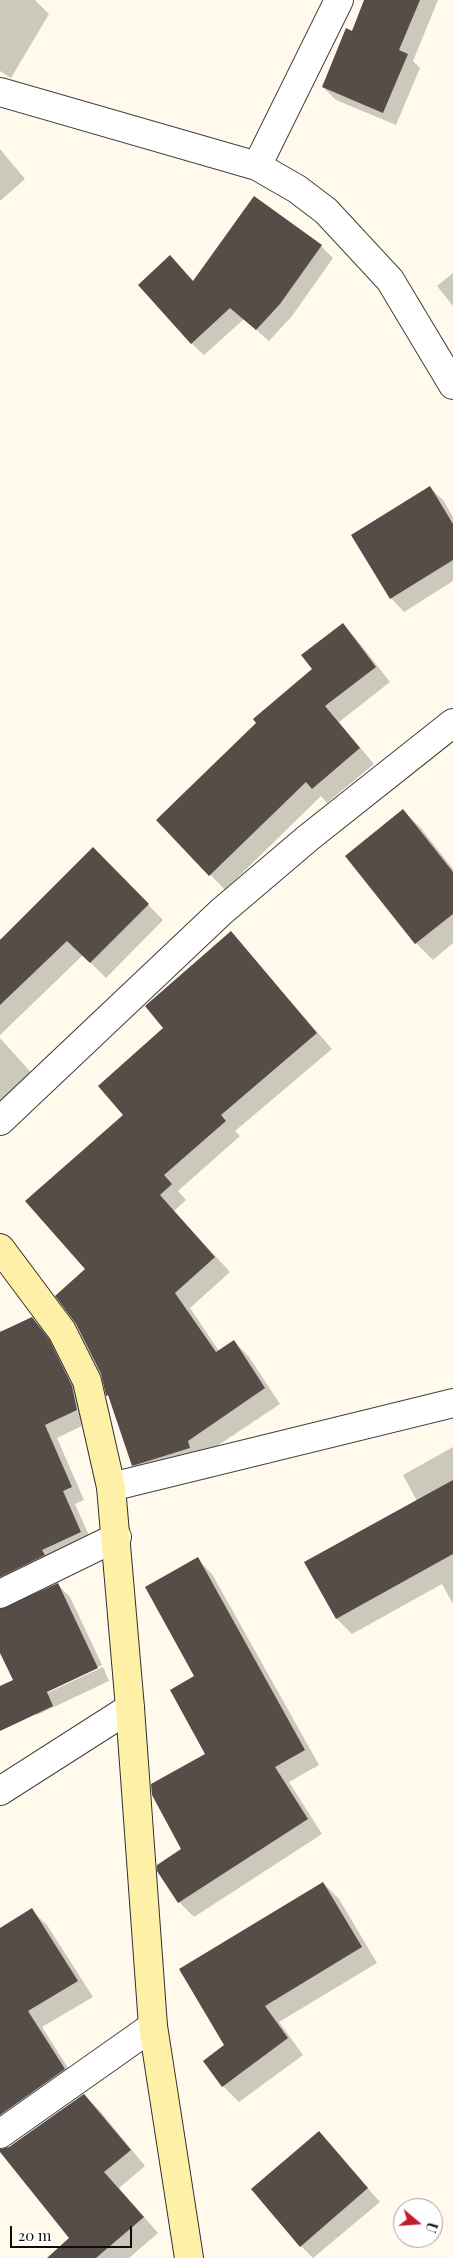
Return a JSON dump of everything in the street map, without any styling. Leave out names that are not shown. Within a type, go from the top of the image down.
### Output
[{"type":"street","points":[[257,166],[339,0]]},
{"type":"street","points":[[0,92],[257,166],[297,189],[326,211],[390,280],[453,385]]},
{"type":"street","points":[[0,1120],[221,912],[308,838],[453,723]]},
{"type":"street","points":[[0,1248],[62,1331],[86,1381],[99,1428],[111,1487],[117,1537],[153,2026],[189,2258]]},
{"type":"street","points":[[111,1487],[453,1403]]},
{"type":"street","points":[[0,1594],[117,1537]]},
{"type":"street","points":[[0,1790],[130,1708]]},
{"type":"street","points":[[0,2134],[153,2026]]},
{"type":"building","points":[[364,0],[420,0],[399,50],[408,54],[383,113],[322,87],[346,28],[352,31]]},
{"type":"building","points":[[254,196],[322,245],[280,304],[256,330],[230,308],[191,344],[138,285],[170,255],[193,281]]},
{"type":"building","points":[[430,486],[453,524],[453,560],[390,599],[351,535]]},
{"type":"building","points":[[343,623],[376,667],[325,706],[360,748],[312,789],[306,782],[209,876],[156,820],[256,723],[253,719],[312,669],[301,655]]},
{"type":"building","points":[[403,809],[453,872],[453,914],[415,944],[345,856]]},
{"type":"building","points":[[93,847],[149,904],[90,963],[67,941],[0,1005],[0,940]]},
{"type":"building","points":[[231,931],[317,1033],[221,1115],[226,1121],[164,1175],[172,1184],[160,1195],[215,1257],[175,1293],[216,1352],[234,1340],[265,1388],[188,1441],[190,1448],[132,1466],[108,1395],[106,1396],[101,1374],[76,1324],[55,1296],[85,1269],[25,1201],[123,1115],[98,1086],[163,1028],[145,1006]]},
{"type":"building","points":[[32,1317],[49,1339],[72,1386],[77,1410],[45,1425],[72,1487],[63,1491],[81,1532],[42,1550],[45,1555],[0,1577],[0,1332]]},
{"type":"building","points":[[453,1480],[453,1554],[336,1619],[304,1562]]},
{"type":"building","points":[[198,1557],[305,1750],[275,1767],[308,1819],[178,1903],[157,1871],[157,1865],[181,1849],[152,1795],[151,1784],[205,1754],[170,1690],[194,1676],[145,1587]]},
{"type":"building","points":[[58,1583],[98,1668],[47,1692],[53,1706],[0,1731],[0,1686],[13,1680],[0,1653],[0,1609]]},
{"type":"building","points":[[323,1882],[362,1947],[265,2006],[288,2038],[222,2087],[203,2061],[224,2045],[179,1969]]},
{"type":"building","points":[[32,1908],[78,1981],[28,2011],[65,2069],[0,2115],[0,1928]]},
{"type":"building","points":[[84,2094],[131,2150],[104,2172],[144,2217],[96,2258],[47,2258],[69,2238],[0,2152],[0,2149],[9,2147]]},
{"type":"building","points":[[319,2131],[368,2188],[300,2247],[251,2189]]}]
